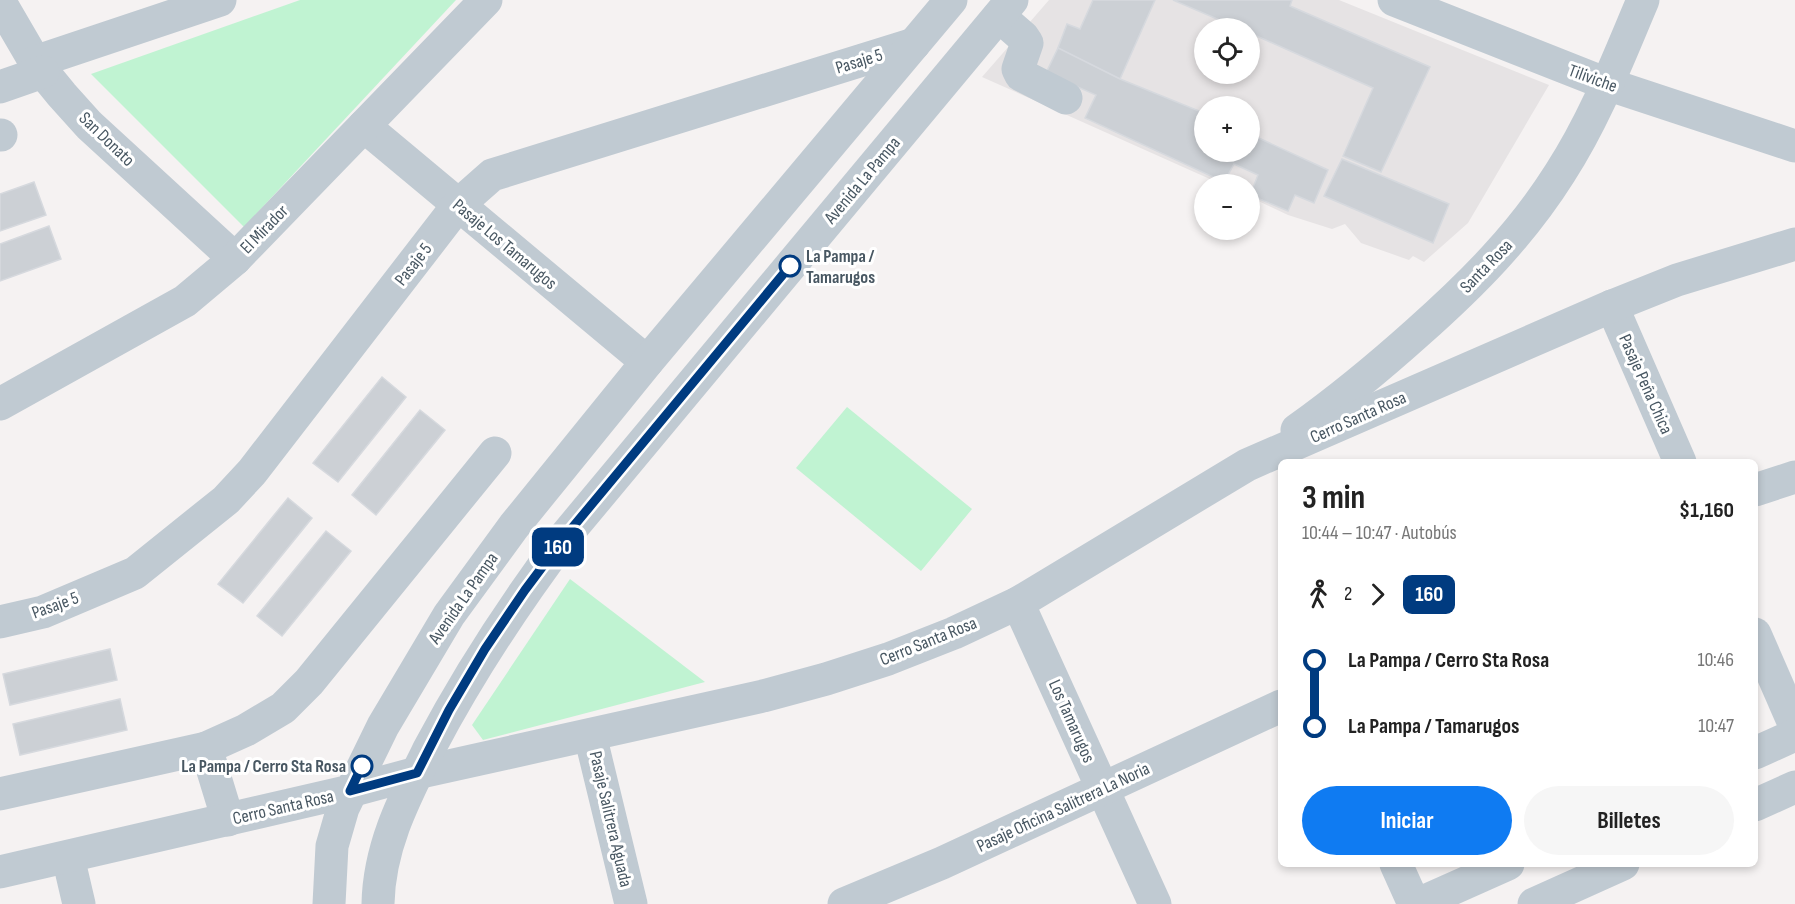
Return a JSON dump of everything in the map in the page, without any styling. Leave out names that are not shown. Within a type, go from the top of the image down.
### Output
[{"type":"street","points":[[0,87],[39,67],[220,0]]},
{"type":"street","name":"El Mirador","points":[[0,404],[185,301],[235,259],[486,0]]},
{"type":"street","name":"Avenida La Pampa","points":[[329,904],[332,846],[350,791],[419,662],[461,597],[514,526],[647,362],[951,0]]},
{"type":"street","name":"Tiliviche","points":[[1394,0],[1607,84],[1795,146]]},
{"type":"street","name":"Santa Rosa","points":[[1247,465],[1358,383],[1478,278],[1532,214],[1561,173],[1586,129],[1643,0]]},
{"type":"street","name":"San Donato","points":[[0,2],[39,67],[89,124],[235,259]]},
{"type":"street","points":[[1005,8],[1027,43],[1018,69],[1021,75],[1066,98]]},
{"type":"street","name":"Avenida La Pampa","points":[[378,904],[382,864],[401,804],[449,710],[485,649],[525,590],[567,534],[1005,8]]},
{"type":"street","name":"Pasaje 5","points":[[0,622],[43,612],[135,573],[226,500],[252,472],[458,205],[492,175],[914,44]]},
{"type":"street","name":"Pasaje Los Tamarugos","points":[[364,126],[647,362]]},
{"type":"street","name":"Cerro Santa Rosa","points":[[0,872],[228,820],[417,773],[763,696],[826,679],[932,641],[1018,603],[1247,465],[1612,306],[1677,280],[1795,244]]},
{"type":"street","name":"Pasaje Peña Chica","points":[[1612,306],[1679,459]]},
{"type":"street","points":[[0,794],[206,748],[246,730],[283,708],[302,688],[495,453]]},
{"type":"street","points":[[1758,489],[1795,477]]},
{"type":"street","name":"Los Tamarugos","points":[[1018,603],[1155,904]]},
{"type":"street","points":[[1758,641],[1795,726]]},
{"type":"street","name":"Pasaje Oficina Salitrera La Noria","points":[[844,904],[942,863],[1278,707]]},
{"type":"street","name":"Pasaje Salitrera Aguada","points":[[590,735],[631,904]]},
{"type":"street","points":[[1758,752],[1795,735]]},
{"type":"street","points":[[206,748],[228,820]]},
{"type":"street","points":[[1758,804],[1795,787]]},
{"type":"street","points":[[68,857],[79,904]]},
{"type":"street","points":[[1398,867],[1416,904],[1501,867]]},
{"type":"street","points":[[1534,904],[1616,867]]},
{"type":"shaded area","points":[[1049,0],[1339,0],[1549,85],[1468,223],[1424,262],[1413,256],[1409,260],[1361,243],[1345,224],[1332,229],[1288,215],[1260,202],[1260,174],[1199,174],[982,77]]},
{"type":"green space","points":[[300,0],[456,0],[244,227],[91,74]]},
{"type":"green space","points":[[847,407],[972,509],[921,571],[796,468]]},
{"type":"green space","points":[[570,579],[705,682],[483,740],[472,725]]},
{"type":"building","points":[[1093,0],[1155,0],[1120,79],[1058,48],[1067,24],[1080,29]]},
{"type":"building","points":[[1173,0],[1292,0],[1290,6],[1430,67],[1381,172],[1343,156],[1373,88],[1260,37],[1260,18],[1215,18]]},
{"type":"building","points":[[1058,48],[1120,79],[1194,109],[1194,162],[1260,162],[1260,139],[1328,170],[1314,203],[1295,195],[1288,211],[1260,199],[1260,174],[1234,164],[1228,174],[1207,174],[1085,118],[1096,95],[1046,73]]},
{"type":"building","points":[[1342,159],[1449,204],[1433,243],[1324,196]]},
{"type":"building","points":[[34,182],[46,215],[0,231],[0,194]]},
{"type":"building","points":[[49,226],[61,259],[0,281],[0,244]]},
{"type":"building","points":[[382,377],[406,397],[338,482],[313,463]]},
{"type":"building","points":[[420,410],[445,430],[376,515],[352,495]]},
{"type":"building","points":[[288,498],[312,518],[243,603],[218,584]]},
{"type":"building","points":[[326,531],[351,551],[282,636],[257,616]]},
{"type":"building","points":[[110,649],[117,680],[10,705],[3,674]]},
{"type":"building","points":[[120,699],[127,730],[20,755],[13,724]]},
{"type":"bus line","name":"160","points":[[362,766],[350,791],[417,773],[449,710],[485,649],[525,590],[567,534],[790,266]]},
{"type":"place","name":"La Pampa / Tamarugos","points":[[790,266]]},
{"type":"place","name":"La Pampa / Cerro Sta Rosa","points":[[362,766]]}]
